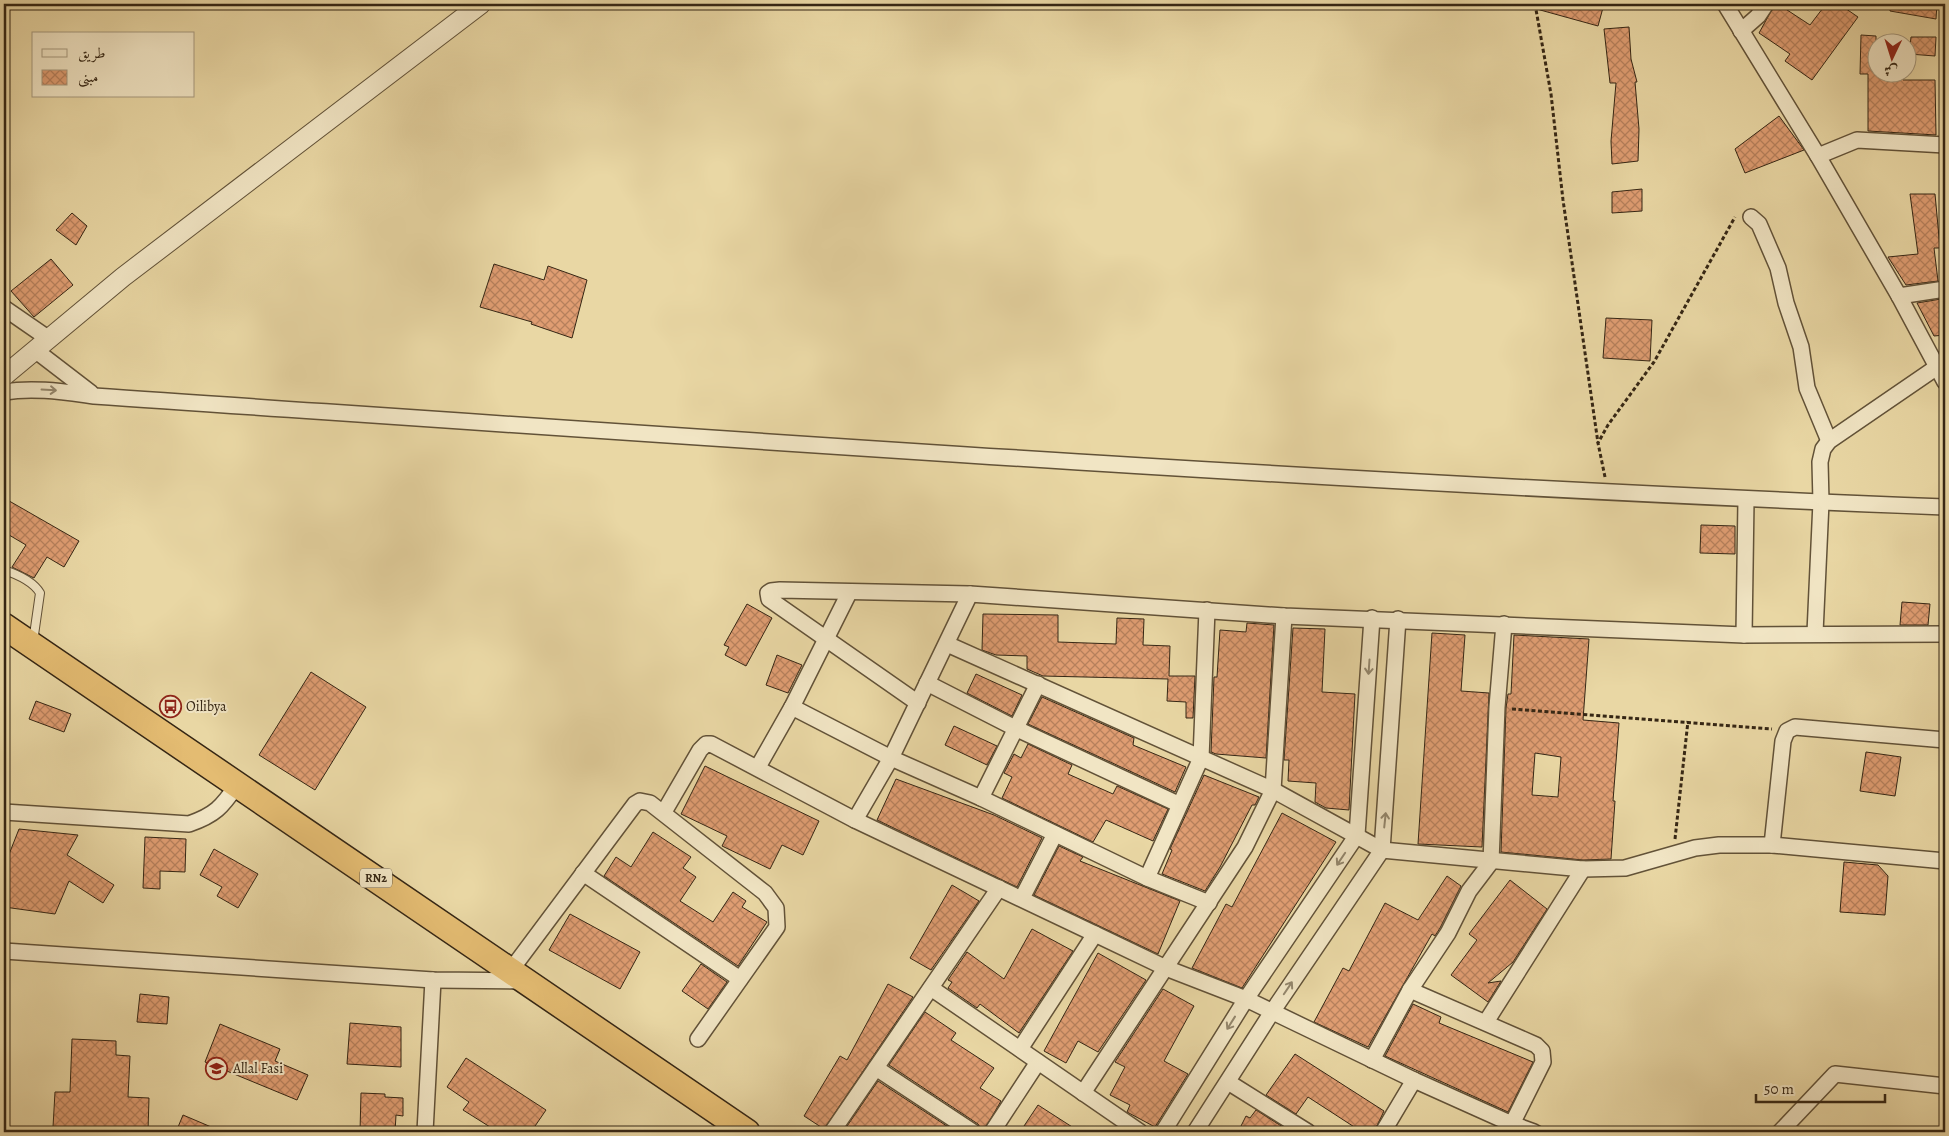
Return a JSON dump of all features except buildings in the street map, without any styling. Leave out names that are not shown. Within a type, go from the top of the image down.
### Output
[{"type":"highway","name":"RN2","points":[[4,626],[747,1132]]},
{"type":"street","points":[[4,376],[124,277],[481,4]]},
{"type":"street","points":[[1725,4],[1818,156],[1899,296],[1945,382]]},
{"type":"street","points":[[1741,31],[1758,16],[1766,4]]},
{"type":"street","points":[[1818,156],[1857,140],[1945,145]]},
{"type":"street","points":[[1751,217],[1759,224],[1778,268],[1786,303],[1801,347],[1807,388],[1829,441]]},
{"type":"street","points":[[1899,296],[1945,289]]},
{"type":"street","points":[[4,308],[94,396]]},
{"type":"street","points":[[1815,633],[1821,502],[1820,462],[1823,449],[1829,441],[1937,367]]},
{"type":"street","points":[[4,392],[42,390],[94,396],[826,446],[1746,500],[1945,507]]},
{"type":"street","points":[[1744,635],[1746,500]]},
{"type":"street","points":[[918,702],[827,637],[769,599],[768,594],[771,590],[780,590],[970,594],[1284,616],[1372,618],[1744,635],[1815,633],[1945,634]]},
{"type":"street","points":[[758,767],[792,707],[849,592]]},
{"type":"street","points":[[855,820],[891,758],[970,594]]},
{"type":"street","points":[[1147,878],[1178,804],[1200,758],[1207,610]]},
{"type":"street","points":[[1083,1093],[1244,848],[1273,790],[1284,616]]},
{"type":"street","points":[[1163,1132],[1246,999],[1357,835],[1372,618]]},
{"type":"street","points":[[1195,1132],[1272,1012],[1382,850],[1398,620]]},
{"type":"street","points":[[1372,1060],[1410,990],[1448,933],[1469,891],[1491,862],[1497,708],[1504,624]]},
{"type":"street","points":[[947,644],[1273,790],[1382,850],[1491,862],[1583,868],[1626,868],[1695,848],[1719,845],[1772,845],[1945,862]]},
{"type":"street","points":[[927,683],[1015,728],[1178,804]]},
{"type":"street","points":[[981,798],[1038,684]]},
{"type":"street","points":[[792,707],[891,758],[981,798],[1147,878],[1209,903]]},
{"type":"street","points":[[1772,845],[1784,741],[1788,731],[1795,728],[1945,740]]},
{"type":"street","points":[[664,812],[700,750],[706,744],[717,747],[855,820],[1166,968],[1246,999],[1414,1080],[1534,1132]]},
{"type":"street","points":[[4,812],[189,824],[210,817],[224,804],[237,785]]},
{"type":"street","points":[[4,951],[433,980],[520,976],[583,873],[635,804],[640,801],[650,803],[664,812],[765,893],[776,908],[777,927],[698,1038]]},
{"type":"street","points":[[1022,898],[1055,834]]},
{"type":"street","points":[[1486,1022],[1583,868]]},
{"type":"street","points":[[583,873],[740,979]]},
{"type":"street","points":[[832,1132],[999,888]]},
{"type":"street","points":[[1020,1049],[1095,934]]},
{"type":"street","points":[[425,1132],[433,980]]},
{"type":"street","points":[[931,988],[1140,1132]]},
{"type":"street","points":[[1410,990],[1536,1045],[1544,1056],[1543,1062],[1512,1124]]},
{"type":"street","points":[[992,1132],[1038,1062]]},
{"type":"street","points":[[876,1068],[974,1132]]},
{"type":"street","points":[[1780,1132],[1835,1074],[1945,1086]]},
{"type":"street","points":[[1383,1132],[1414,1080]]},
{"type":"street","points":[[1228,1082],[1308,1132]]},
{"type":"lane","points":[[4,570],[14,573],[36,587],[40,593],[32,644]]},
{"type":"path","points":[[1535,4],[1551,94],[1563,200],[1598,443],[1607,491]]},
{"type":"path","points":[[1598,443],[1608,425],[1654,362],[1736,214],[1751,217]]},
{"type":"path","points":[[1497,708],[1688,721],[1788,731]]},
{"type":"path","points":[[1674,855],[1688,721]]},
{"type":"place","name":"Oilibya","points":[[170,706]]},
{"type":"place","name":"Allal Fasi","points":[[217,1068]]}]
